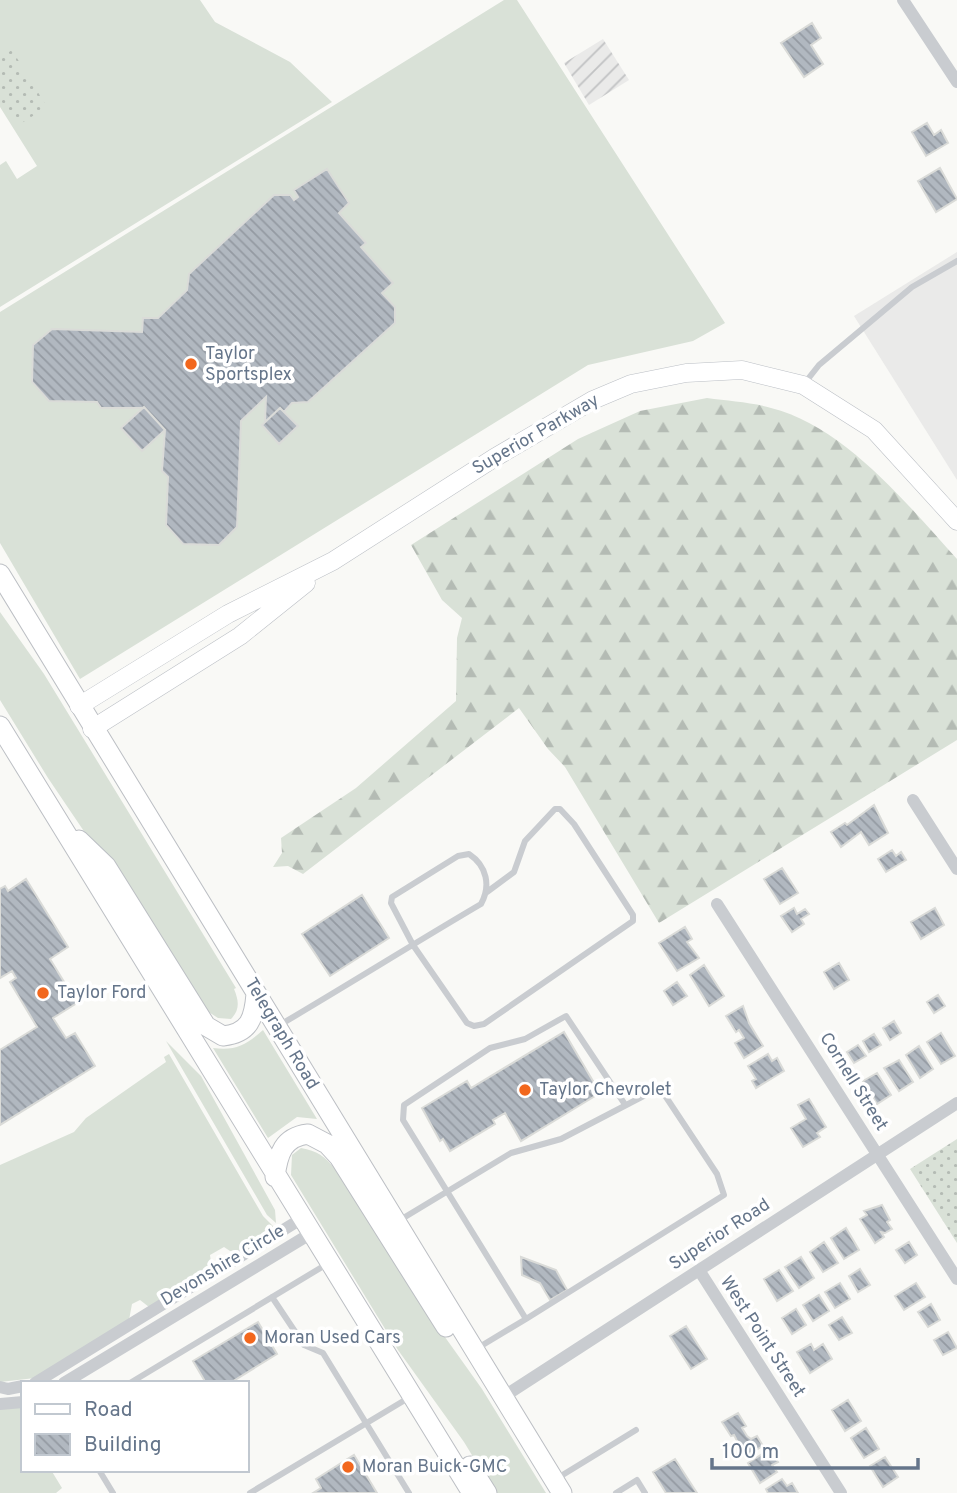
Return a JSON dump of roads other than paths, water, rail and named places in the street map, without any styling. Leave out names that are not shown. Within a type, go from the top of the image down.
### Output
[{"type":"main road","name":"Superior Parkway","points":[[79,706],[228,614],[333,561],[503,453],[593,400],[631,384],[686,373],[742,370],[803,385],[874,430],[957,521]]},
{"type":"main road","name":"Superior Parkway","points":[[92,729],[240,636],[333,561]]},
{"type":"main road","name":"Telegraph Road","points":[[0,574],[92,729],[558,1486]]},
{"type":"main road","points":[[0,601],[9,613],[38,639]]},
{"type":"main road","points":[[0,726],[275,1177],[472,1493]]},
{"type":"main road","points":[[54,814],[106,866],[206,1026],[223,1037],[242,1032],[254,1016],[256,993]]},
{"type":"main road","points":[[275,1177],[280,1151],[287,1142],[308,1134],[327,1144],[340,1157],[424,1297],[446,1327],[474,1350]]},
{"type":"main road","points":[[411,1396],[456,1444],[487,1493]]},
{"type":"street","points":[[903,0],[957,82]]},
{"type":"street","points":[[913,800],[957,869]]},
{"type":"street","name":"Cornell Street","points":[[717,904],[957,1279]]},
{"type":"street","name":"Superior Road","points":[[503,1397],[957,1103]]},
{"type":"street","name":"Devonshire Circle","points":[[38,1381],[146,1315],[306,1226]]},
{"type":"street","name":"Devonshire Circle","points":[[67,1381],[153,1329],[306,1226]]},
{"type":"street","name":"West Point Street","points":[[698,1270],[841,1493]]},
{"type":"street","name":"Devonshire Circle","points":[[146,1315],[153,1329]]},
{"type":"street","points":[[0,1387],[21,1386]]},
{"type":"street","points":[[0,1404],[21,1402]]},
{"type":"lane","points":[[803,385],[819,365],[912,287],[957,261]]},
{"type":"lane","points":[[277,1027],[413,945],[481,904],[487,892],[514,872],[524,841],[555,809],[560,809],[574,824],[633,915],[632,921],[484,1024],[474,1026],[467,1023],[413,945],[391,909],[392,897],[458,856],[469,854],[483,868],[487,892]]},
{"type":"lane","points":[[526,1319],[403,1120],[401,1112],[409,1101],[490,1048],[525,1039],[566,1016],[624,1103]]},
{"type":"lane","points":[[395,1223],[511,1153],[561,1139],[652,1089],[664,1094],[717,1174],[724,1195],[474,1350]]},
{"type":"lane","points":[[133,1381],[328,1263]]},
{"type":"lane","points":[[272,1297],[304,1345],[323,1353],[409,1493]]},
{"type":"lane","points":[[250,1493],[368,1425],[411,1396]]},
{"type":"lane","points":[[558,1486],[636,1430]]},
{"type":"lane","points":[[100,1472],[113,1493]]},
{"type":"lane","points":[[616,1493],[637,1480],[637,1485],[645,1493]]},
{"type":"place","name":"Taylor Sportsplex","points":[[191,364]]},
{"type":"place","name":"Taylor Ford","points":[[43,993]]},
{"type":"place","name":"Taylor Chevrolet","points":[[525,1090]]},
{"type":"place","name":"Moran Used Cars","points":[[250,1338]]},
{"type":"place","name":"Moran Buick-GMC","points":[[348,1467]]}]
